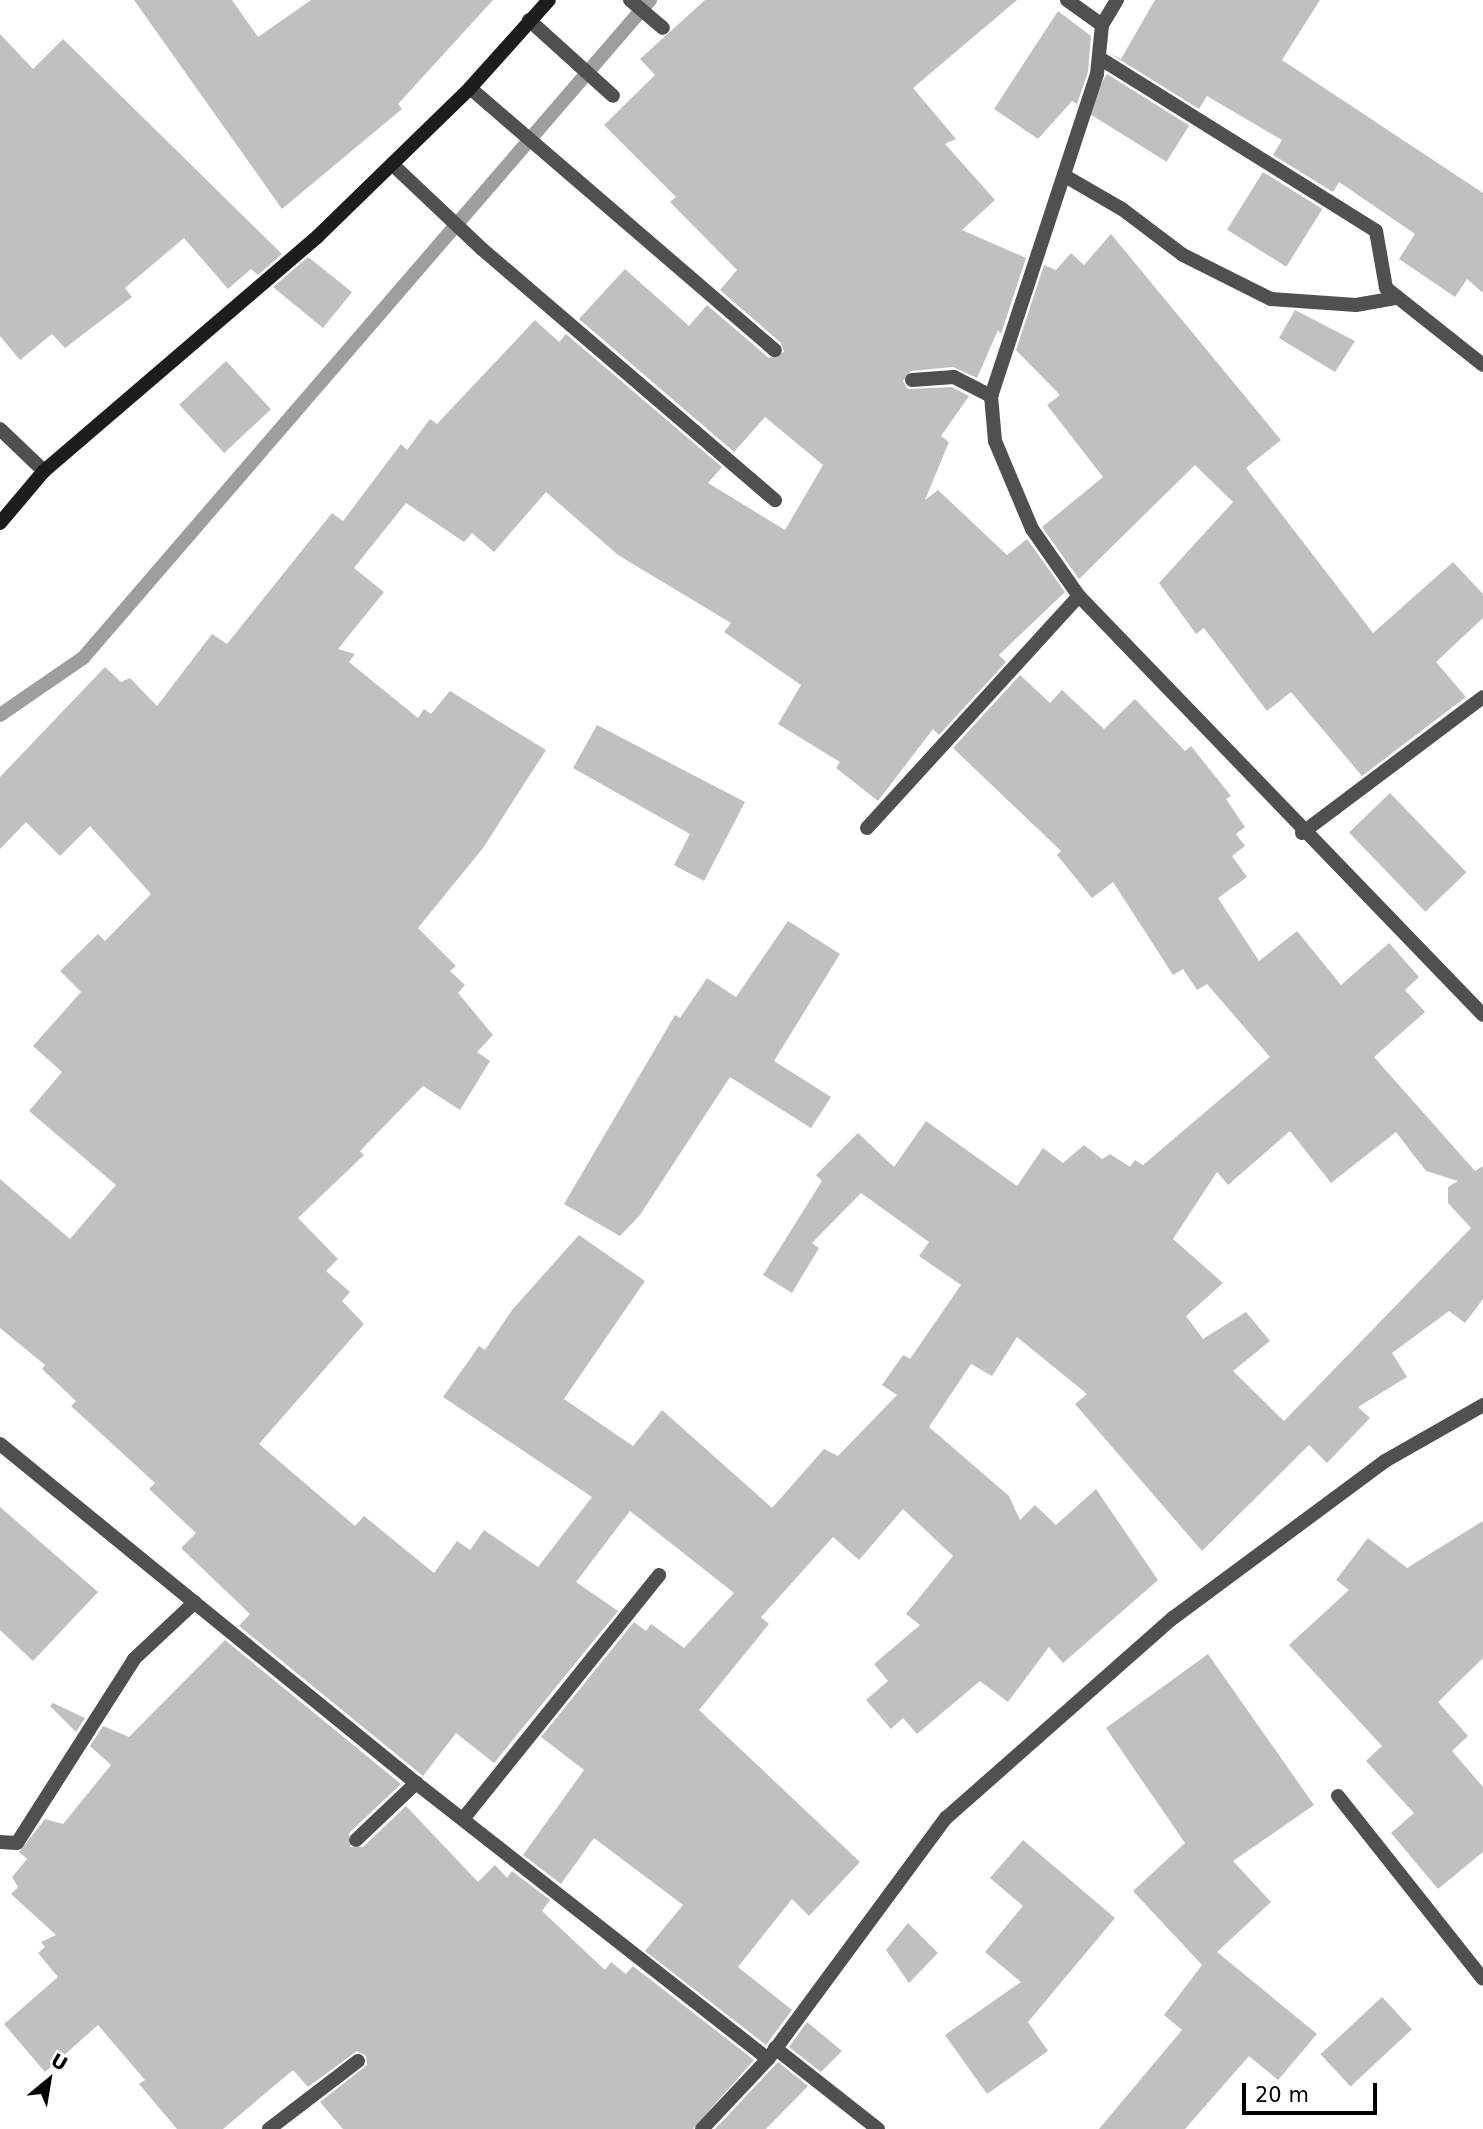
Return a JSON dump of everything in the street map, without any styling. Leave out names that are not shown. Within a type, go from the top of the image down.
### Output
[{"type":"main road","points":[[0,523],[44,471],[318,236],[470,88],[549,0]]},
{"type":"street","points":[[630,0],[659,25]]},
{"type":"street","points":[[1067,0],[1102,24]]},
{"type":"street","points":[[1117,0],[1102,24],[1101,59],[991,396],[995,441],[1032,529],[1079,596],[1302,833],[1483,1016]]},
{"type":"street","points":[[529,20],[613,96]]},
{"type":"street","points":[[1101,59],[1376,231],[1384,253],[1381,279],[1396,298],[1483,365]]},
{"type":"street","points":[[470,88],[775,350]]},
{"type":"street","points":[[392,164],[482,249],[775,500]]},
{"type":"street","points":[[1065,176],[1122,209],[1183,255],[1271,299],[1356,304],[1396,298]]},
{"type":"street","points":[[912,380],[954,377],[991,396]]},
{"type":"street","points":[[0,429],[44,471]]},
{"type":"street","points":[[867,828],[1079,596]]},
{"type":"street","points":[[1302,833],[1483,697]]},
{"type":"street","points":[[702,2129],[771,2053],[946,1818],[1173,1618],[1385,1461],[1483,1405]]},
{"type":"street","points":[[0,1444],[416,1783],[771,2053],[878,2129]]},
{"type":"street","points":[[463,1819],[659,1575]]},
{"type":"street","points":[[0,1842],[17,1843],[134,1659],[195,1602]]},
{"type":"street","points":[[356,1840],[416,1783]]},
{"type":"street","points":[[1338,1796],[1483,1979]]},
{"type":"street","points":[[269,2129],[358,2061]]},
{"type":"building","points":[[134,0],[232,0],[258,37],[311,0],[493,0],[398,104],[402,109],[282,209]]},
{"type":"building","points":[[705,0],[1017,0],[913,88],[956,139],[945,144],[995,200],[962,230],[1026,258],[1001,334],[998,330],[977,378],[953,367],[911,371],[903,381],[908,389],[952,387],[969,396],[941,436],[949,442],[925,500],[938,490],[1007,555],[1027,539],[1065,592],[999,655],[1006,662],[939,735],[933,729],[878,801],[836,768],[840,762],[778,724],[801,685],[724,632],[731,623],[618,555],[546,492],[494,552],[472,533],[464,542],[406,503],[354,568],[384,592],[338,649],[355,654],[349,662],[418,718],[424,709],[431,714],[450,691],[546,750],[483,848],[418,928],[456,966],[450,971],[465,985],[458,993],[493,1035],[477,1052],[490,1061],[460,1110],[423,1086],[360,1151],[364,1155],[298,1218],[338,1259],[326,1271],[350,1292],[342,1301],[364,1324],[259,1444],[355,1526],[364,1516],[434,1573],[457,1541],[470,1550],[484,1530],[538,1567],[592,1497],[443,1397],[479,1346],[485,1350],[512,1310],[579,1235],[645,1281],[564,1399],[633,1446],[662,1410],[772,1508],[824,1449],[838,1456],[897,1395],[882,1385],[903,1355],[910,1359],[961,1285],[919,1256],[929,1242],[861,1193],[812,1243],[819,1248],[792,1293],[763,1275],[822,1181],[816,1175],[858,1133],[894,1167],[926,1121],[1017,1186],[1043,1148],[1063,1163],[1084,1145],[1102,1159],[1110,1154],[1130,1167],[1135,1160],[1143,1165],[1270,1057],[1207,984],[1197,990],[1183,969],[1173,975],[1113,882],[1092,898],[1057,855],[1061,851],[953,748],[1020,675],[1050,703],[1062,690],[1104,729],[1135,699],[1185,751],[1191,746],[1231,796],[1226,799],[1245,827],[1236,834],[1245,846],[1232,856],[1247,877],[1218,898],[1259,961],[1297,931],[1341,985],[1389,943],[1419,977],[1405,990],[1425,1012],[1374,1057],[1475,1171],[1483,1166],[1483,1299],[1465,1323],[1449,1311],[1392,1353],[1407,1377],[1358,1407],[1370,1418],[1327,1463],[1309,1445],[1202,1551],[1075,1404],[1087,1394],[1017,1337],[992,1376],[971,1364],[929,1427],[1009,1496],[1020,1520],[1035,1505],[1056,1525],[1096,1489],[1158,1580],[1063,1663],[1049,1647],[1008,1702],[980,1681],[917,1734],[903,1718],[891,1729],[866,1700],[888,1681],[874,1664],[920,1625],[906,1614],[953,1556],[903,1509],[859,1560],[833,1537],[761,1617],[769,1624],[699,1710],[860,1862],[809,1916],[792,1899],[738,1967],[792,2010],[766,2045],[645,1951],[683,1905],[594,1838],[561,1884],[523,1855],[584,1770],[541,1737],[634,1622],[646,1631],[651,1624],[684,1648],[734,1593],[630,1511],[576,1582],[618,1611],[494,1763],[456,1733],[423,1776],[239,1626],[250,1614],[181,1548],[196,1533],[149,1489],[155,1483],[71,1406],[76,1401],[42,1369],[45,1365],[0,1328],[0,1179],[70,1239],[116,1185],[29,1111],[62,1072],[33,1046],[81,992],[60,971],[98,934],[105,941],[151,894],[90,826],[60,856],[26,822],[0,849],[0,777],[105,667],[121,682],[130,678],[157,706],[212,634],[227,644],[332,513],[343,521],[401,444],[407,450],[430,419],[437,424],[535,320],[559,342],[566,334],[722,467],[708,483],[785,530],[823,465],[765,417],[734,452],[579,319],[625,269],[689,326],[707,305],[769,358],[784,352],[781,343],[720,290],[737,270],[670,202],[676,197],[604,125],[655,75],[640,59]],"holes":[[[1290,1131],[1331,1183],[1396,1132],[1426,1171],[1458,1181],[1448,1187],[1448,1203],[1471,1228],[1284,1421],[1233,1371],[1270,1341],[1246,1312],[1203,1339],[1186,1316],[1223,1283],[1173,1239],[1217,1172],[1228,1185]]]},
{"type":"building","points":[[1155,0],[1320,0],[1282,60],[1483,193],[1483,293],[1467,279],[1455,297],[1399,259],[1415,234],[1339,182],[1333,192],[1273,155],[1282,140],[1207,96],[1199,109],[1109,53],[1121,59]]},
{"type":"building","points":[[1058,11],[1091,36],[1088,72],[1077,104],[1072,101],[1038,139],[994,109]]},
{"type":"building","points":[[0,34],[33,69],[63,39],[282,254],[258,275],[251,269],[228,289],[184,238],[125,288],[132,297],[65,348],[52,334],[20,360],[0,336]]},
{"type":"building","points":[[1107,74],[1189,125],[1166,162],[1084,110]]},
{"type":"building","points":[[1263,172],[1322,209],[1286,267],[1227,230]]},
{"type":"building","points":[[1111,234],[1281,440],[1246,468],[1373,633],[1453,562],[1483,594],[1483,618],[1436,662],[1466,697],[1362,776],[1291,692],[1267,711],[1204,628],[1196,634],[1159,583],[1233,502],[1195,465],[1079,579],[1042,527],[1103,477],[1047,405],[1060,395],[1016,350],[1044,265],[1056,270],[1071,253],[1084,265]]},
{"type":"building","points":[[308,257],[352,292],[323,328],[273,287]]},
{"type":"building","points":[[1295,310],[1355,341],[1335,372],[1279,338]]},
{"type":"building","points":[[226,361],[271,409],[224,453],[179,405]]},
{"type":"building","points":[[597,725],[745,802],[704,881],[674,865],[690,834],[573,768]]},
{"type":"building","points":[[1390,793],[1466,872],[1425,912],[1349,833]]},
{"type":"building","points":[[788,921],[840,954],[774,1061],[831,1097],[811,1128],[730,1077],[640,1215],[620,1236],[564,1204],[675,1015],[680,1018],[707,978],[736,997]]},
{"type":"building","points":[[0,1507],[98,1592],[33,1661],[0,1630]]},
{"type":"building","points":[[1483,1521],[1483,1658],[1438,1702],[1468,1736],[1452,1751],[1483,1787],[1483,1852],[1438,1889],[1391,1833],[1414,1813],[1366,1761],[1382,1746],[1289,1645],[1349,1590],[1336,1580],[1368,1538],[1407,1568]]},
{"type":"building","points":[[225,1640],[401,1784],[349,1833],[350,1847],[363,1847],[406,1806],[478,1882],[495,1865],[507,1878],[512,1871],[550,1900],[542,1911],[605,1970],[611,1962],[626,1974],[633,1966],[754,2060],[693,2129],[343,2129],[320,2102],[367,2065],[366,2056],[357,2051],[308,2087],[293,2070],[223,2129],[177,2129],[139,2084],[145,2080],[98,2025],[45,2072],[4,2024],[58,1977],[38,1953],[45,1947],[41,1942],[56,1935],[11,1894],[18,1887],[12,1877],[27,1859],[19,1852],[45,1819],[63,1824],[111,1765],[90,1746],[103,1726],[129,1737]]},
{"type":"building","points":[[1208,1654],[1314,1805],[1233,1861],[1271,1902],[1217,1952],[1317,2034],[1278,2080],[1249,2056],[1185,2129],[1099,2129],[1182,2030],[1164,2015],[1202,1965],[1133,1891],[1185,1843],[1106,1728]]},
{"type":"building","points":[[53,1703],[85,1718],[76,1732],[50,1706]]},
{"type":"building","points":[[1023,1840],[1115,1918],[1028,2022],[1048,2051],[987,2094],[945,2035],[1021,1982],[985,1952],[1023,1906],[990,1878]]},
{"type":"building","points":[[908,1923],[938,1953],[909,1983],[886,1950]]},
{"type":"building","points":[[1382,1997],[1412,2029],[1351,2086],[1321,2054]]},
{"type":"building","points":[[807,2022],[842,2051],[821,2072],[789,2047]]},
{"type":"building","points":[[778,2062],[808,2086],[766,2129],[715,2129]]},
{"type":"waterway","points":[[0,715],[83,658],[650,0]]}]
